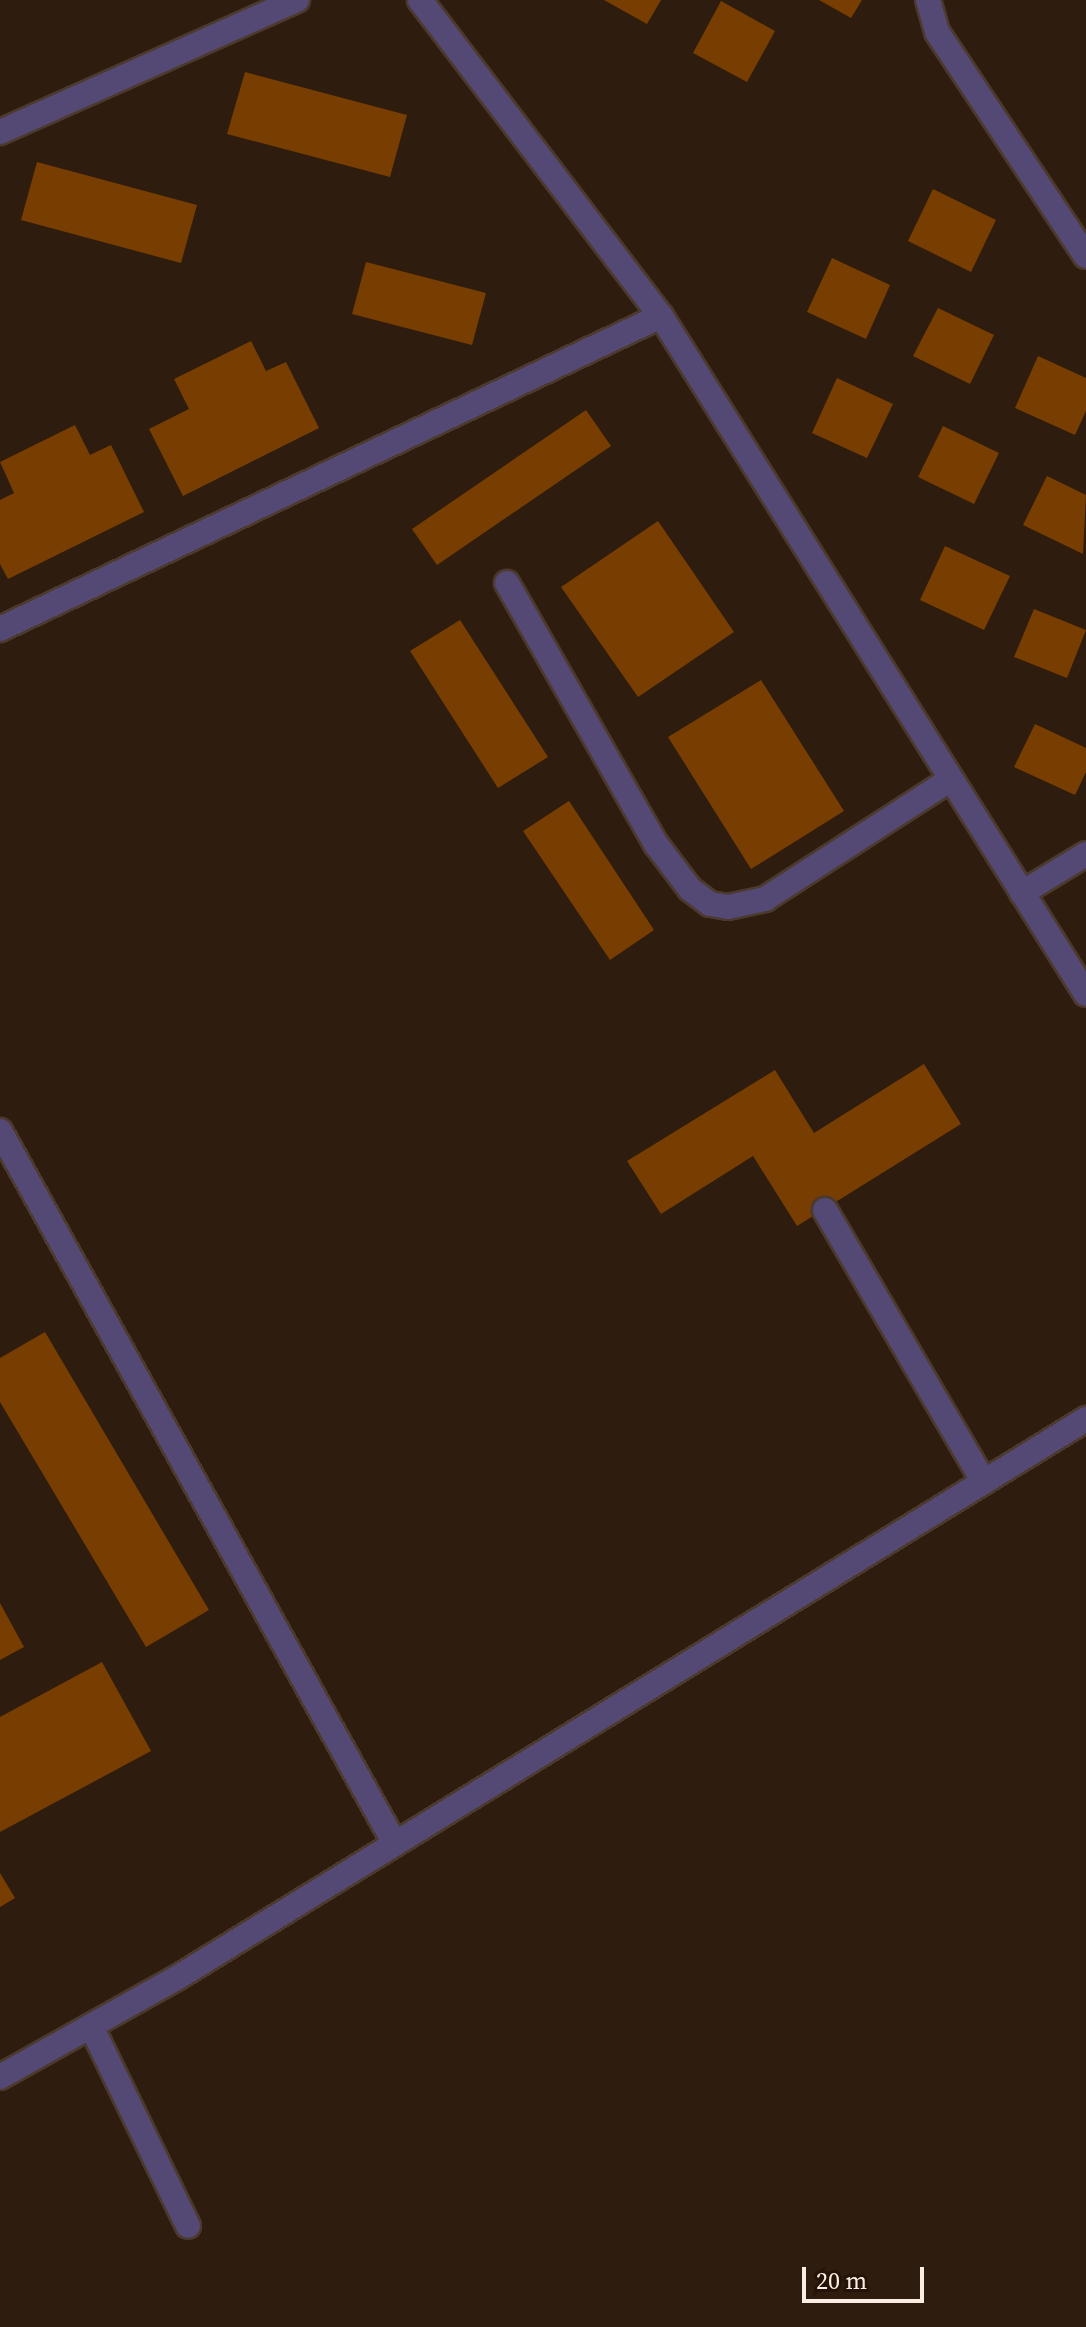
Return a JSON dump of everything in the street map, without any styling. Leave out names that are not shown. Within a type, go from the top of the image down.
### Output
[{"type":"lane","points":[[0,132],[297,0]]},
{"type":"lane","points":[[420,0],[661,316],[1086,994]]},
{"type":"lane","points":[[928,0],[937,32],[1086,256]]},
{"type":"lane","points":[[0,629],[661,316]]},
{"type":"lane","points":[[507,583],[656,844],[690,889],[710,904],[728,907],[765,899],[951,779]]},
{"type":"lane","points":[[1022,893],[1086,854]]},
{"type":"lane","points":[[0,1131],[395,1844]]},
{"type":"lane","points":[[825,1210],[984,1482]]},
{"type":"lane","points":[[0,2077],[395,1844],[1086,1419]]},
{"type":"lane","points":[[91,2026],[188,2226]]},
{"type":"building","points":[[604,0],[661,0],[647,24]]},
{"type":"building","points":[[819,0],[862,0],[851,18]]},
{"type":"building","points":[[721,1],[775,31],[747,82],[693,53]]},
{"type":"building","points":[[245,72],[407,115],[390,177],[227,134]]},
{"type":"building","points":[[37,162],[197,205],[181,263],[21,220]]},
{"type":"building","points":[[933,189],[996,220],[971,272],[908,241]]},
{"type":"building","points":[[832,258],[890,285],[866,339],[807,312]]},
{"type":"building","points":[[366,262],[486,293],[472,345],[352,314]]},
{"type":"building","points":[[938,308],[994,335],[970,384],[913,356]]},
{"type":"building","points":[[251,341],[266,371],[286,362],[319,428],[183,496],[149,429],[189,409],[174,379]]},
{"type":"building","points":[[1038,356],[1086,378],[1086,411],[1075,435],[1015,408]]},
{"type":"building","points":[[837,378],[893,404],[867,458],[812,433]]},
{"type":"building","points":[[586,410],[611,446],[437,565],[412,529]]},
{"type":"building","points":[[75,425],[90,455],[111,445],[144,512],[8,579],[0,564],[0,500],[14,493],[0,462]]},
{"type":"building","points":[[943,426],[999,453],[974,504],[918,477]]},
{"type":"building","points":[[1047,476],[1086,495],[1083,554],[1023,525]]},
{"type":"building","points":[[658,521],[734,632],[638,697],[561,587]]},
{"type":"building","points":[[945,546],[1010,576],[984,630],[920,600]]},
{"type":"building","points":[[1034,609],[1086,630],[1067,678],[1014,657]]},
{"type":"building","points":[[460,620],[548,757],[498,788],[410,651]]},
{"type":"building","points":[[761,680],[844,811],[751,869],[668,737]]},
{"type":"building","points":[[1035,724],[1086,748],[1086,772],[1075,795],[1014,767]]},
{"type":"building","points":[[569,801],[654,930],[610,960],[523,831]]},
{"type":"building","points":[[924,1064],[961,1124],[797,1226],[753,1156],[661,1214],[627,1161],[775,1070],[814,1133]]},
{"type":"building","points":[[45,1332],[209,1610],[146,1647],[0,1402],[0,1358]]},
{"type":"building","points":[[0,1603],[24,1647],[0,1660]]},
{"type":"building","points":[[102,1662],[151,1751],[0,1832],[0,1717]]},
{"type":"building","points":[[0,1873],[15,1898],[0,1907]]}]
